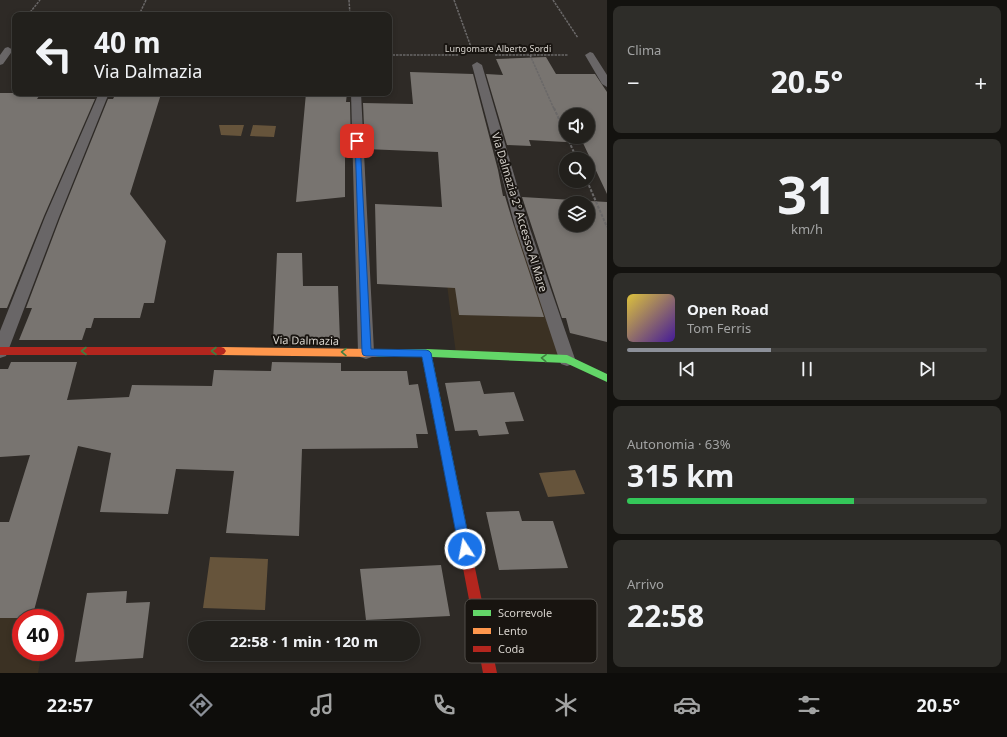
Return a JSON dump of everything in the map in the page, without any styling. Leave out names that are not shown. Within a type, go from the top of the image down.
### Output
[{"type":"street","name":"Via Dalmazia","points":[[0,351],[248,350],[426,353],[567,359],[607,378]]},
{"type":"street","points":[[426,353],[475,599]]},
{"type":"street","points":[[488,663],[490,673]]},
{"type":"lane","points":[[0,62],[8,50]]},
{"type":"lane","points":[[590,55],[607,84]]},
{"type":"lane","name":"Via Dalmazia 2° Accesso Al Mare","points":[[477,65],[522,226],[567,359]]},
{"type":"lane","points":[[0,351],[52,217],[103,96]]},
{"type":"lane","points":[[356,96],[366,352]]},
{"type":"path","points":[[30,12],[40,0]]},
{"type":"path","points":[[140,12],[146,0]]},
{"type":"path","points":[[349,0],[350,12]]},
{"type":"path","points":[[454,0],[471,48]]},
{"type":"path","points":[[553,0],[590,55]]},
{"type":"path","name":"Lungomare Alberto Sordi","points":[[392,54],[458,55]]},
{"type":"path","name":"Lungomare Alberto Sordi","points":[[495,55],[590,55]]},
{"type":"path","points":[[530,55],[559,120]]},
{"type":"path","points":[[590,188],[607,227]]},
{"type":"shaded area","points":[[219,125],[244,125],[241,136],[221,135]]},
{"type":"shaded area","points":[[253,125],[276,126],[274,137],[250,136]]},
{"type":"shaded area","points":[[439,223],[522,226],[567,359],[456,354]]},
{"type":"shaded area","points":[[575,470],[585,494],[548,497],[539,473]]},
{"type":"shaded area","points":[[210,557],[268,559],[265,610],[203,608]]},
{"type":"shaded area","points":[[0,617],[12,618],[12,661],[40,661],[38,673],[0,673]]},
{"type":"building","points":[[546,57],[556,74],[595,74],[607,92],[607,194],[595,168],[595,152],[587,152],[583,144],[595,144],[595,108],[559,108],[559,142],[529,140],[531,146],[507,145],[486,74],[503,75],[496,59]]},
{"type":"building","points":[[410,72],[473,74],[498,170],[503,196],[505,196],[544,317],[459,315],[455,288],[377,284],[375,204],[442,207],[438,152],[365,149],[363,103],[413,104]]},
{"type":"building","points":[[0,93],[12,93],[12,96],[39,96],[37,99],[95,99],[44,216],[7,308],[0,308]]},
{"type":"building","points":[[114,96],[160,96],[130,194],[166,241],[154,303],[144,303],[140,318],[94,318],[91,328],[86,328],[82,340],[19,340],[32,308],[26,308],[60,218],[108,99],[113,99]]},
{"type":"building","points":[[306,96],[347,96],[346,102],[350,102],[351,149],[345,148],[345,197],[296,202]]},
{"type":"building","points":[[522,197],[559,199],[559,232],[595,232],[595,201],[607,202],[607,342],[570,333],[566,318],[562,318]]},
{"type":"building","points":[[277,253],[302,253],[303,286],[338,286],[340,342],[273,341]]},
{"type":"building","points":[[11,362],[77,362],[67,400],[129,397],[132,385],[212,386],[214,370],[271,371],[272,362],[341,363],[341,371],[407,371],[409,385],[418,384],[428,434],[416,434],[418,448],[302,449],[299,536],[226,533],[234,471],[176,469],[168,514],[100,512],[111,453],[78,446],[34,609],[12,609],[12,618],[0,618],[0,522],[9,522],[30,455],[0,457],[0,369],[8,369]]},
{"type":"building","points":[[480,381],[484,394],[514,392],[524,421],[505,422],[509,434],[479,436],[477,430],[455,431],[445,383]]},
{"type":"building","points":[[519,511],[522,521],[553,521],[568,568],[499,570],[486,512]]},
{"type":"building","points":[[441,565],[450,616],[366,620],[360,569]]},
{"type":"building","points":[[127,591],[126,603],[150,602],[143,658],[75,662],[87,593]]},
{"type":"traffic: fast","points":[[375,353],[456,354],[567,359],[607,378]]},
{"type":"traffic: fast","points":[[426,353],[469,568]]},
{"type":"traffic: slow","points":[[221,351],[375,353]]},
{"type":"traffic: jam","points":[[0,351],[221,351]]},
{"type":"traffic: jam","points":[[469,568],[475,599]]},
{"type":"traffic: jam","points":[[488,663],[490,673]]},
{"type":"route","points":[[357,141],[366,352],[426,353],[465,549]]}]
